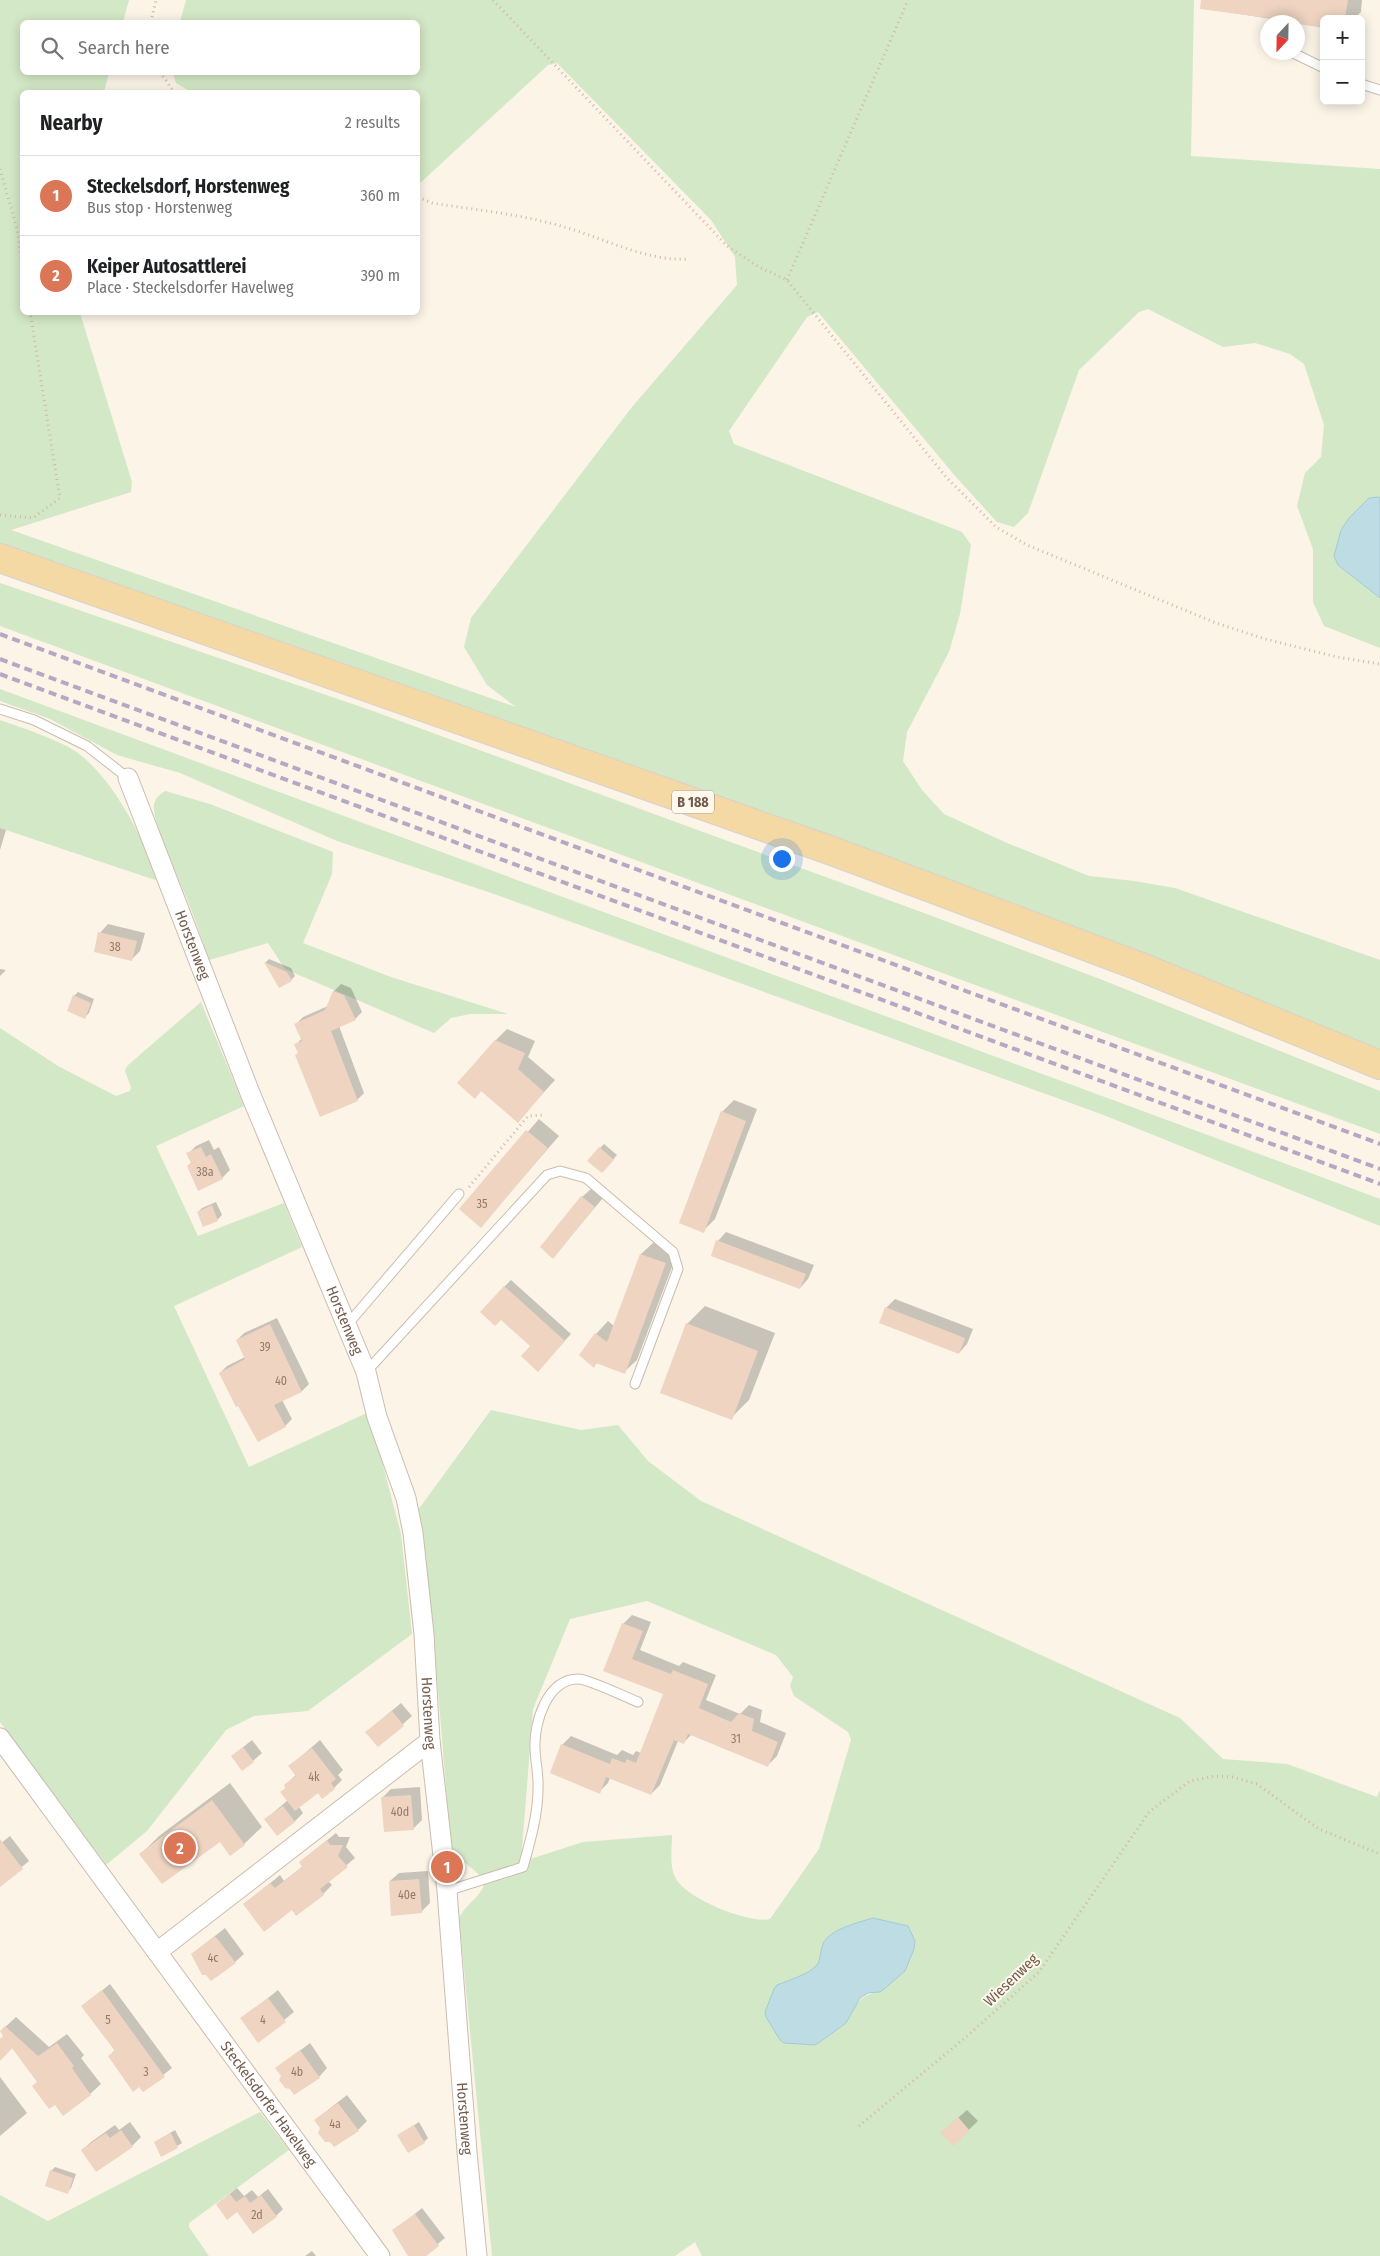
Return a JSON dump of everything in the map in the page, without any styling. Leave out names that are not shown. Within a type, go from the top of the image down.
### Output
[{"type":"main road","name":"B 188","points":[[0,558],[835,852],[1140,967],[1380,1065]]},
{"type":"street","name":"Horstenweg","points":[[128,778],[250,1093],[366,1372],[376,1417],[406,1498],[413,1533],[424,1634],[430,1741],[447,1891],[477,2256]]},
{"type":"street","name":"Steckelsdorfer Havelweg","points":[[0,1738],[380,2256]]},
{"type":"street","points":[[157,1952],[430,1741]]},
{"type":"lane","points":[[1305,59],[1320,66]]},
{"type":"lane","points":[[1365,85],[1380,90]]},
{"type":"lane","points":[[0,708],[34,720],[87,746],[128,778]]},
{"type":"lane","points":[[366,1372],[547,1175],[560,1171],[586,1178],[673,1252],[678,1269],[635,1384]]},
{"type":"lane","points":[[347,1326],[459,1194]]},
{"type":"lane","points":[[447,1891],[523,1867],[533,1828],[538,1788],[534,1745],[540,1714],[551,1693],[567,1682],[579,1679],[638,1702]]},
{"type":"path","points":[[151,20],[156,0]]},
{"type":"path","points":[[493,0],[727,246],[759,267],[787,280],[946,477],[996,527],[1027,544],[1216,623],[1301,648],[1337,657],[1380,664]]},
{"type":"path","points":[[787,280],[908,0]]},
{"type":"path","points":[[162,75],[173,90]]},
{"type":"path","points":[[0,169],[17,229],[20,251]]},
{"type":"path","points":[[420,198],[432,202],[563,226],[642,252],[673,260],[689,259]]},
{"type":"path","points":[[0,515],[32,518],[60,498],[30,315]]},
{"type":"path","points":[[459,1194],[466,1190],[528,1116],[542,1115]]},
{"type":"path","name":"Wiesenweg","points":[[859,2126],[966,2037],[1039,1972],[1149,1812],[1190,1781],[1215,1776],[1234,1777],[1257,1784],[1319,1829],[1380,1854]]},
{"type":"green space","points":[[0,0],[129,0],[124,20],[20,20],[20,75],[108,75],[105,90],[20,90],[20,315],[81,315],[132,482],[131,492],[11,530],[516,707],[487,685],[464,647],[471,618],[632,407],[737,285],[735,257],[711,220],[557,63],[548,65],[420,183],[420,90],[188,90],[176,83],[174,75],[420,75],[420,20],[181,20],[186,0],[1194,0],[1191,156],[1380,169],[1380,498],[1369,498],[1341,530],[1335,556],[1338,565],[1380,598],[1380,648],[1324,626],[1313,602],[1313,549],[1297,506],[1305,473],[1321,457],[1324,425],[1304,364],[1290,354],[1255,343],[1223,347],[1148,309],[1139,312],[1079,370],[1028,513],[1014,527],[997,522],[956,477],[818,312],[807,317],[729,431],[734,444],[962,532],[971,545],[960,614],[949,652],[907,732],[903,761],[922,790],[944,814],[1007,843],[1089,876],[1175,888],[1380,960],[1380,1053],[1104,940],[837,837],[712,797],[0,543]]},
{"type":"green space","points":[[0,583],[370,710],[1100,979],[1380,1091],[1380,1134],[0,626]]},
{"type":"green space","points":[[0,689],[1380,1199],[1380,1226],[1101,1114],[494,894],[337,841],[180,773],[117,755],[50,719],[0,701]]},
{"type":"green space","points":[[0,720],[71,748],[92,766],[117,796],[164,883],[0,828]]},
{"type":"green space","points":[[165,791],[210,804],[333,852],[332,874],[303,943],[391,977],[508,1014],[470,1014],[451,1018],[434,1033],[285,969],[268,943],[209,960],[191,908],[157,825],[154,803]]},
{"type":"green space","points":[[201,1002],[244,1106],[156,1146],[198,1236],[284,1203],[302,1247],[174,1306],[249,1467],[369,1412],[401,1534],[412,1634],[308,1711],[254,1716],[226,1730],[147,1831],[106,1865],[0,1722],[0,1028],[58,1066],[116,1096],[130,1091],[131,1087],[125,1071],[127,1066]]},
{"type":"green space","points":[[491,1410],[581,1430],[618,1425],[648,1461],[701,1501],[1180,1718],[1223,1759],[1287,1764],[1377,1797],[1380,1790],[1380,2256],[702,2256],[695,2242],[675,2256],[492,2256],[459,1918],[478,1896],[485,1880],[451,1849],[433,1629],[418,1510]],"holes":[[[647,1601],[776,1655],[793,1677],[790,1686],[794,1696],[848,1732],[851,1740],[819,1849],[770,1919],[761,1920],[735,1914],[708,1903],[686,1890],[679,1883],[673,1872],[671,1860],[672,1835],[583,1842],[521,1862],[533,1709],[570,1619]],[[873,1918],[880,1992],[862,1998],[855,2006],[846,2023],[780,2040],[770,2023],[767,2013],[769,2002],[778,1985],[803,1975],[816,1966],[823,1944],[831,1935],[845,1927]]]},
{"type":"green space","points":[[260,2112],[289,2150],[189,2223],[189,2227],[209,2256],[0,2256],[0,2195],[48,2221]]},
{"type":"water","points":[[1369,498],[1380,498],[1380,598],[1338,565],[1334,556],[1341,530],[1349,518]]},
{"type":"water","points":[[873,1918],[908,1926],[915,1941],[914,1949],[905,1971],[880,1992],[868,1993],[860,1998],[846,2023],[815,2045],[784,2043],[780,2040],[765,2012],[774,1989],[777,1985],[803,1975],[816,1966],[823,1944],[831,1935],[845,1927]]},
{"type":"building","points":[[1201,0],[1348,0],[1346,15],[1320,15],[1320,27],[1305,25],[1305,15],[1260,15],[1260,17],[1200,9]]},
{"type":"building","points":[[98,932],[137,941],[132,961],[94,952]]},
{"type":"building","points":[[264,962],[287,972],[292,981],[279,988]]},
{"type":"building","points":[[333,991],[344,995],[356,1020],[331,1031],[358,1101],[320,1117],[295,1055],[298,1053],[294,1044],[302,1041],[294,1024],[325,1010]]},
{"type":"building","points":[[73,995],[91,1003],[85,1019],[67,1011]]},
{"type":"building","points":[[495,1040],[525,1053],[518,1069],[544,1092],[518,1123],[481,1091],[475,1099],[457,1083]]},
{"type":"building","points":[[721,1111],[746,1121],[704,1233],[679,1223]]},
{"type":"building","points":[[526,1130],[548,1148],[481,1228],[459,1209]]},
{"type":"building","points":[[201,1147],[206,1157],[211,1154],[223,1179],[198,1191],[187,1166],[191,1163],[186,1153]]},
{"type":"building","points":[[599,1147],[614,1160],[602,1173],[587,1161]]},
{"type":"building","points":[[581,1196],[595,1207],[553,1259],[540,1247]]},
{"type":"building","points":[[212,1205],[218,1221],[203,1227],[197,1212]]},
{"type":"building","points":[[716,1240],[806,1274],[800,1289],[711,1256]]},
{"type":"building","points":[[640,1254],[666,1263],[625,1374],[596,1363],[594,1368],[579,1355],[595,1333],[607,1342]]},
{"type":"building","points":[[504,1286],[565,1341],[538,1372],[521,1356],[530,1346],[501,1320],[495,1326],[480,1312]]},
{"type":"building","points":[[885,1307],[965,1338],[959,1354],[879,1323]]},
{"type":"building","points":[[686,1323],[758,1351],[732,1420],[660,1393]]},
{"type":"building","points":[[270,1324],[302,1392],[274,1405],[286,1427],[258,1442],[238,1406],[236,1407],[219,1373],[245,1359],[236,1340]]},
{"type":"building","points":[[622,1623],[643,1631],[632,1659],[671,1674],[673,1670],[708,1684],[699,1708],[731,1722],[739,1713],[754,1719],[752,1731],[778,1742],[768,1767],[688,1734],[684,1744],[674,1740],[651,1795],[606,1777],[600,1794],[550,1773],[561,1744],[610,1764],[612,1758],[625,1763],[627,1759],[636,1763],[663,1694],[603,1671]]},
{"type":"building","points":[[392,1711],[404,1726],[378,1747],[365,1732]]},
{"type":"building","points":[[243,1747],[254,1762],[242,1771],[231,1756]]},
{"type":"building","points":[[312,1748],[336,1779],[331,1783],[335,1789],[322,1799],[318,1793],[295,1811],[280,1792],[286,1788],[284,1785],[296,1776],[288,1766]]},
{"type":"building","points":[[411,1795],[414,1830],[384,1832],[381,1797]]},
{"type":"building","points":[[212,1800],[245,1845],[230,1856],[220,1842],[162,1884],[139,1854]]},
{"type":"building","points":[[283,1806],[295,1822],[277,1836],[264,1819]]},
{"type":"building","points":[[0,1839],[23,1869],[0,1887]]},
{"type":"building","points":[[327,1840],[330,1845],[343,1845],[338,1856],[348,1867],[320,1889],[324,1895],[296,1916],[292,1910],[264,1932],[243,1904],[270,1883],[275,1888],[302,1867],[299,1862]]},
{"type":"building","points":[[419,1879],[422,1913],[391,1916],[389,1881]]},
{"type":"building","points":[[215,1936],[236,1963],[211,1981],[206,1975],[202,1975],[191,1954]]},
{"type":"building","points":[[102,1990],[165,2077],[143,2092],[139,2087],[133,2092],[108,2056],[115,2051],[81,2006]]},
{"type":"building","points":[[268,1998],[286,2022],[258,2043],[240,2018]]},
{"type":"building","points":[[5,2026],[38,2056],[57,2043],[74,2066],[72,2068],[91,2095],[63,2116],[55,2105],[49,2109],[32,2086],[37,2082],[12,2048],[0,2061],[0,2039],[3,2036],[0,2031]]},
{"type":"building","points":[[300,2050],[320,2078],[294,2095],[279,2080],[281,2076],[275,2068]]},
{"type":"building","points":[[338,2103],[359,2131],[334,2147],[330,2142],[325,2142],[318,2133],[320,2128],[314,2120]]},
{"type":"building","points":[[958,2117],[970,2131],[953,2146],[940,2133]]},
{"type":"building","points":[[414,2125],[425,2143],[408,2153],[397,2135]]},
{"type":"building","points":[[121,2130],[133,2147],[96,2172],[81,2150],[106,2133],[110,2138]]},
{"type":"building","points":[[171,2133],[178,2148],[161,2157],[154,2142]]},
{"type":"building","points":[[50,2170],[73,2178],[68,2194],[45,2186]]},
{"type":"building","points":[[230,2194],[236,2202],[245,2196],[250,2203],[261,2195],[277,2217],[253,2234],[237,2212],[227,2220],[216,2204]]},
{"type":"building","points":[[415,2214],[439,2246],[426,2256],[408,2256],[392,2230]]},
{"type":"railway","points":[[0,634],[1380,1144]]},
{"type":"railway","points":[[0,659],[1380,1169]]},
{"type":"railway","points":[[0,674],[1380,1184]]},
{"type":"place","name":"Keiper Autosattlerei","points":[[180,1848]]},
{"type":"place","name":"Steckelsdorf, Horstenweg","points":[[447,1867]]}]
